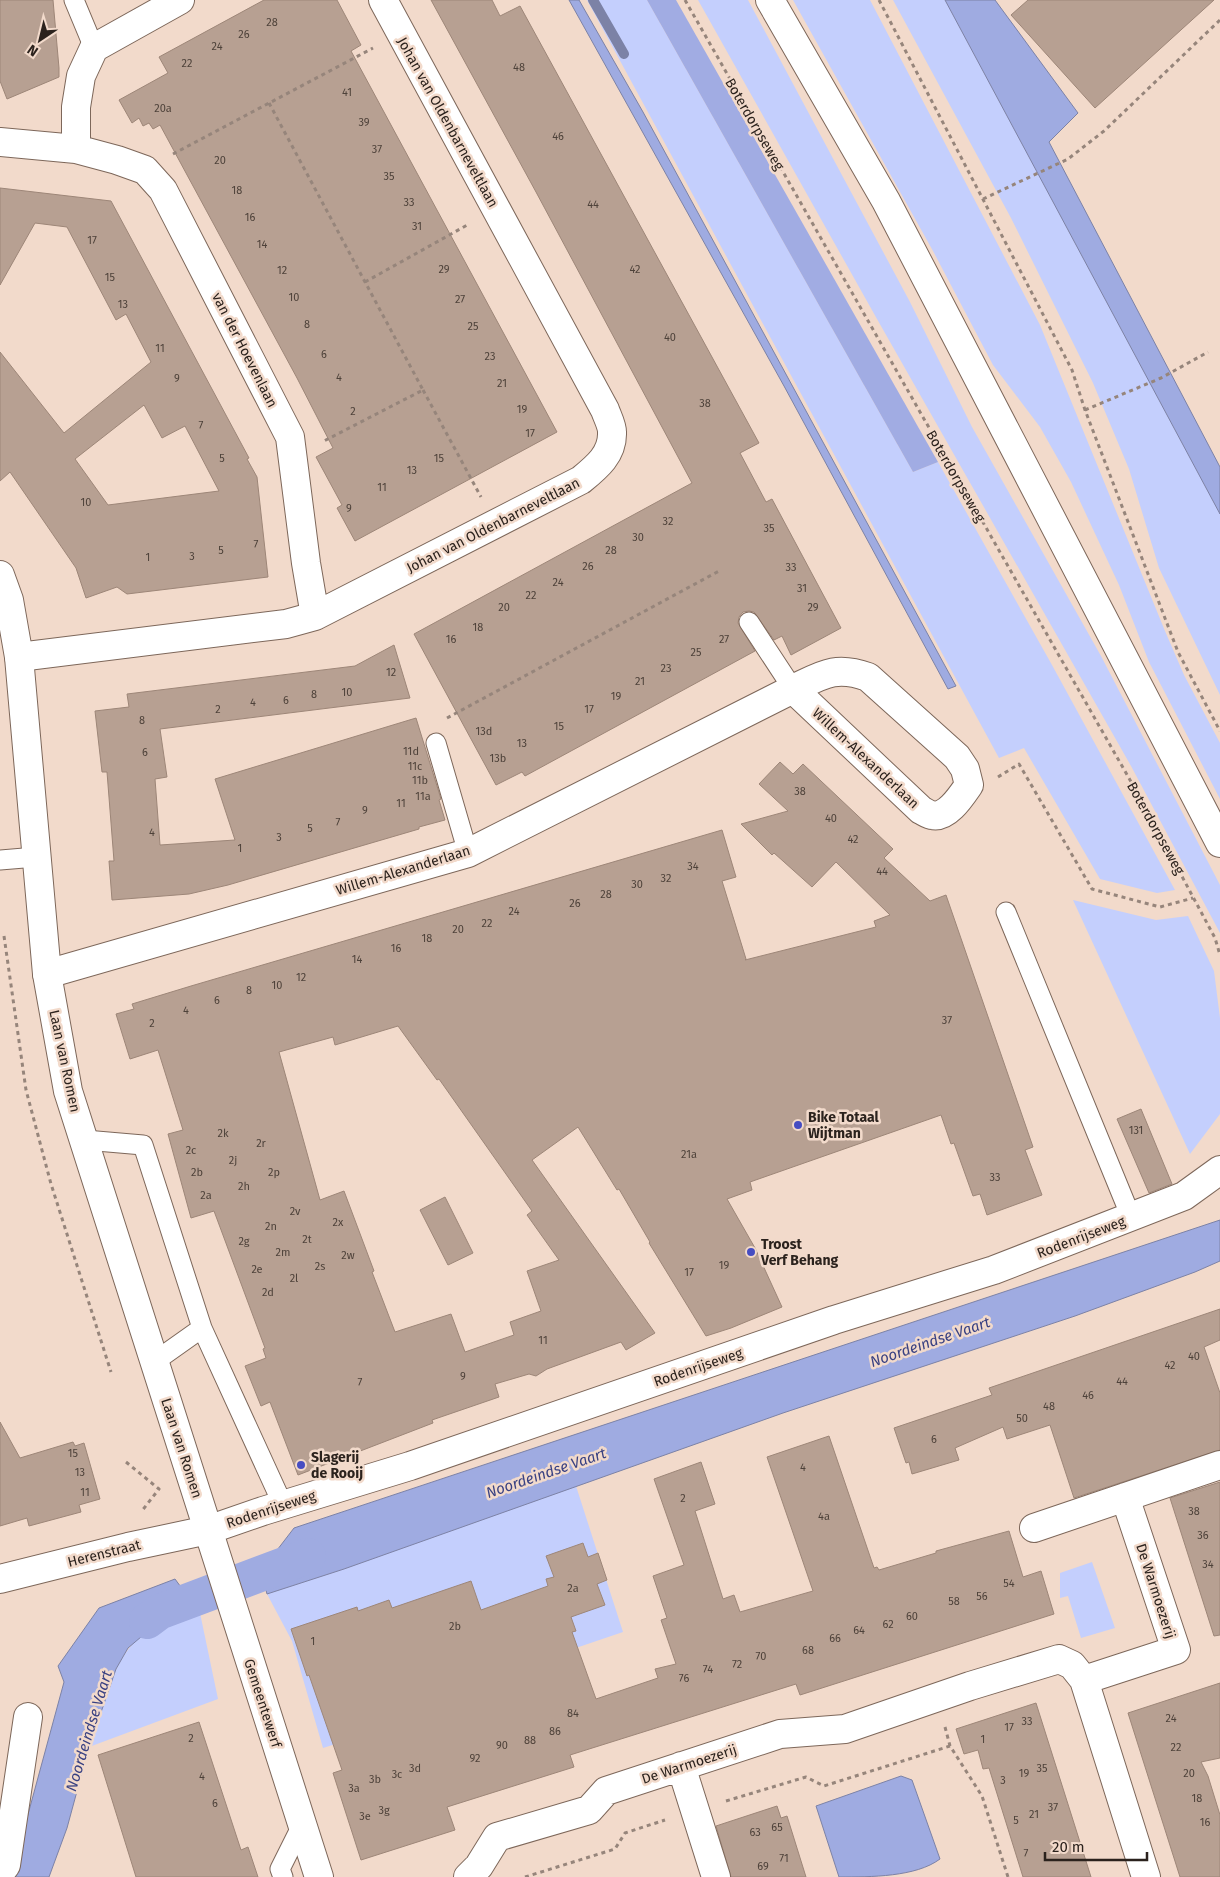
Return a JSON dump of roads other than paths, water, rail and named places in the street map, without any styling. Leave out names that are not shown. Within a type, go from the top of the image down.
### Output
[{"type":"street","points":[[76,149],[76,107],[81,76],[94,48],[180,0]]},
{"type":"street","name":"Johan van Oldenbarneveltlaan","points":[[19,656],[286,624],[315,616],[581,480],[600,465],[610,449],[613,431],[605,410],[383,0]]},
{"type":"street","points":[[770,0],[886,200],[1220,843]]},
{"type":"street","name":"van der Hoevenlaan","points":[[0,142],[76,149],[117,160],[145,170],[163,190],[290,437],[306,563],[315,616]]},
{"type":"street","name":"Laan van Romen","points":[[0,575],[10,600],[19,656],[47,974],[68,1091],[212,1541]]},
{"type":"street","name":"Willem-Alexanderlaan","points":[[47,974],[468,853],[793,689],[837,670],[853,672],[868,677],[957,757],[965,769],[969,785],[942,815],[934,816],[921,810],[793,689]]},
{"type":"street","name":"Rodenrijseweg","points":[[212,1541],[283,1505],[410,1466],[834,1320],[994,1270],[1184,1196],[1220,1170]]},
{"type":"street","name":"Rodenrijseweg","points":[[1184,1196],[1220,1192]]},
{"type":"street","points":[[1034,1528],[1220,1465]]},
{"type":"street","name":"De Warmoezerij","points":[[1084,1680],[1176,1650],[1125,1497]]},
{"type":"street","name":"Herenstraat","points":[[0,1579],[128,1547],[212,1541]]},
{"type":"street","name":"Gemeentewerf","points":[[212,1541],[319,1877]]},
{"type":"street","name":"De Warmoezerij","points":[[468,1877],[479,1866],[497,1837],[590,1810],[606,1792],[780,1734],[845,1729],[1059,1659],[1072,1665],[1084,1680],[1146,1877]]},
{"type":"street","points":[[0,1873],[6,1864],[28,1717]]},
{"type":"street","points":[[681,1766],[716,1877]]},
{"type":"lane","points":[[74,0],[94,48]]},
{"type":"lane","points":[[749,622],[793,689]]},
{"type":"lane","points":[[436,743],[468,853]]},
{"type":"lane","points":[[0,860],[36,857]]},
{"type":"lane","points":[[1006,912],[1132,1217]]},
{"type":"lane","points":[[85,1140],[143,1145],[202,1328],[283,1505]]},
{"type":"lane","points":[[154,1362],[202,1328]]},
{"type":"lane","points":[[283,1877],[280,1869],[302,1825]]},
{"type":"water","points":[[569,0],[579,0],[643,112],[956,686],[948,689],[784,386]]},
{"type":"water","points":[[945,0],[995,0],[1078,113],[1049,142],[1220,467],[1220,514]]},
{"type":"water","points":[[1220,1220],[1220,1261],[1195,1272],[1075,1316],[783,1413],[344,1569],[267,1594],[261,1571],[294,1528]]},
{"type":"water","points":[[175,1579],[200,1613],[174,1620],[148,1631],[128,1648],[116,1669],[89,1747],[67,1828],[49,1877],[11,1877],[64,1682],[58,1666],[99,1608]]},
{"type":"water","points":[[901,1776],[912,1780],[940,1859],[930,1865],[906,1873],[839,1877],[816,1806]]},
{"type":"waterway","points":[[593,0],[624,54]]},
{"type":"waterway","name":"Noordeindse Vaart","points":[[147,1621],[159,1612],[308,1556]]},
{"type":"place","name":"Bike Totaal Wijtman","points":[[798,1125]]},
{"type":"place","name":"Troost Verf Behang","points":[[751,1252]]},
{"type":"place","name":"Slagerij de Rooij","points":[[301,1465]]}]
